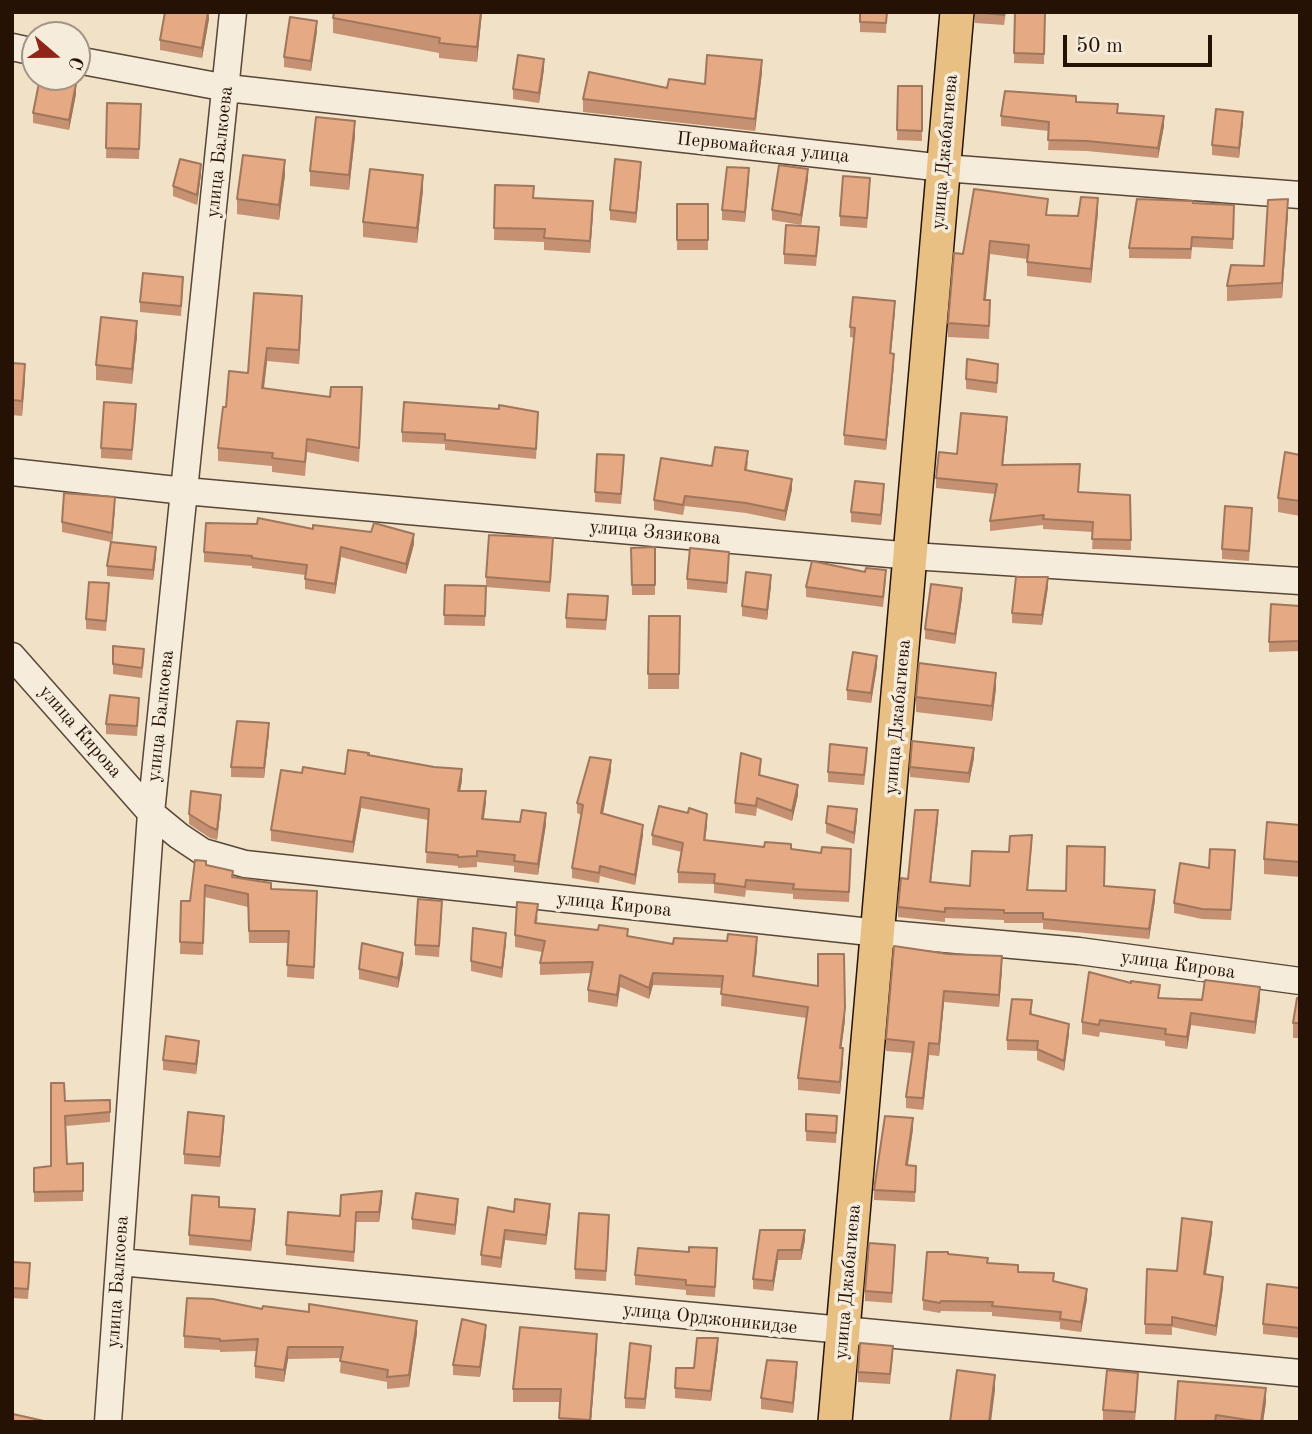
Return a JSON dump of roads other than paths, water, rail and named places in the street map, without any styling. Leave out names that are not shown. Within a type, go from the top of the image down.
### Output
[{"type":"main road","name":"улица Джабагиева","points":[[835,1422],[957,12]]},
{"type":"street","name":"улица Балкоева","points":[[108,1422],[151,813],[233,12]]},
{"type":"street","name":"Первомайская улица","points":[[91,63],[227,89],[944,168],[1300,195]]},
{"type":"street","name":"улица Зязикова","points":[[12,472],[185,491],[912,556],[1300,581]]},
{"type":"street","name":"улица Кирова","points":[[12,656],[151,813],[203,852],[246,864],[879,933],[1079,951],[1300,981]]},
{"type":"street","name":"улица Орджоникидзе","points":[[120,1262],[1300,1373]]}]
